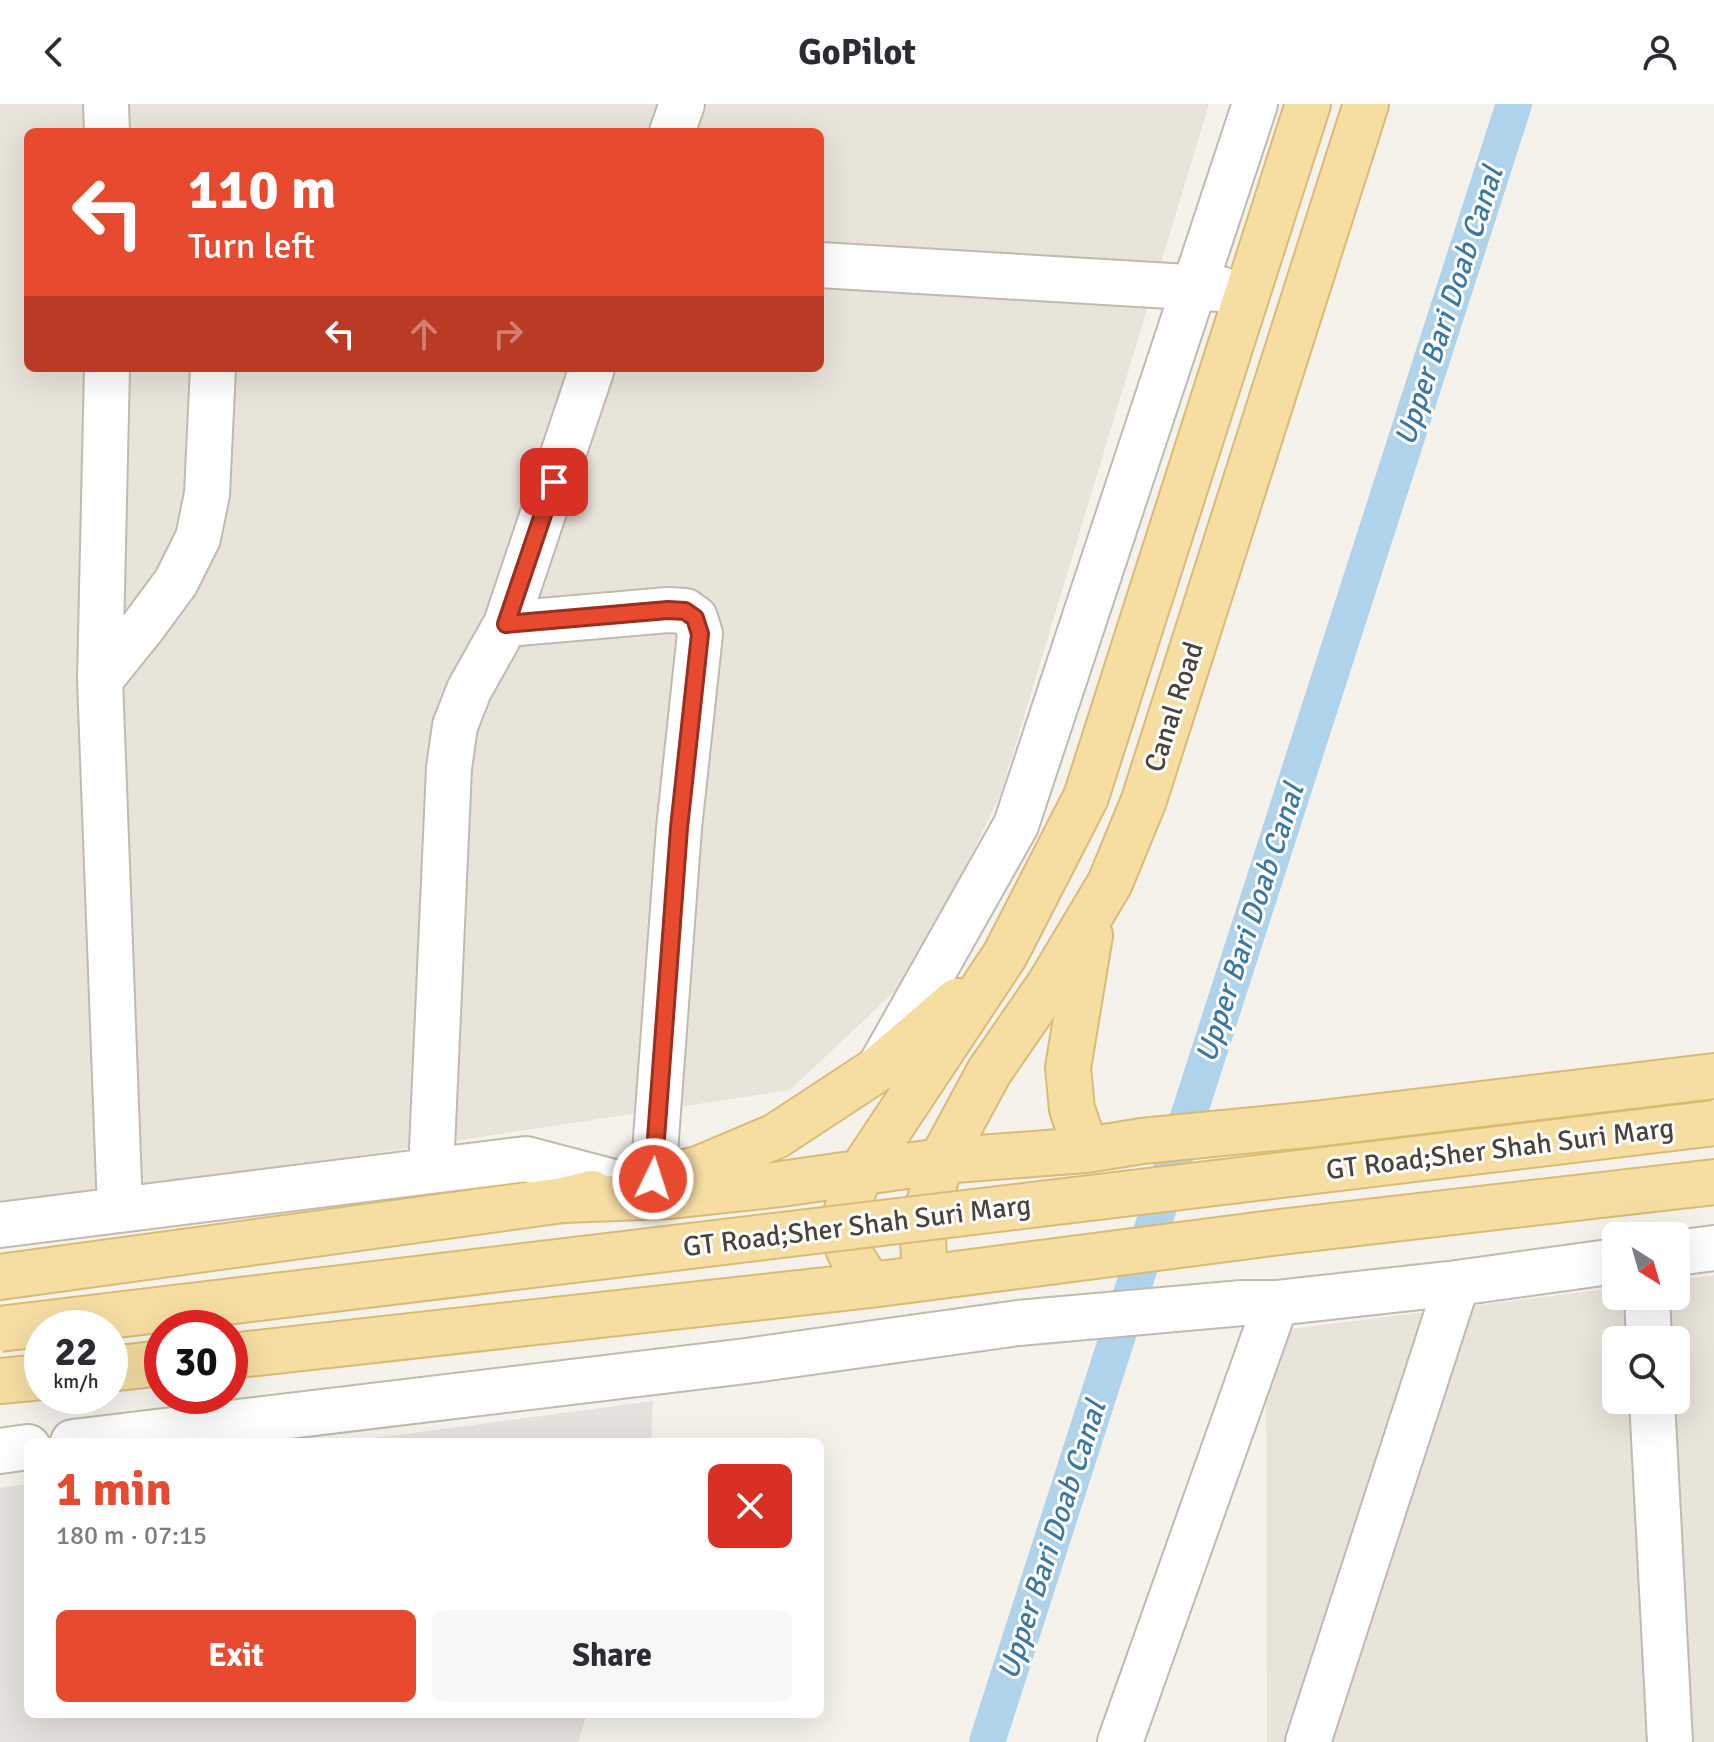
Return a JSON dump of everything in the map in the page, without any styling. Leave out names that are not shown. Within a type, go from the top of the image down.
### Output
[{"type":"main road","name":"Canal Road","points":[[1005,955],[1086,797],[1308,104]]},
{"type":"main road","name":"Canal Road","points":[[925,1278],[923,1239],[941,1161],[989,1072],[1049,985],[1110,883],[1144,800],[1366,104]]},
{"type":"main road","points":[[1086,1150],[1072,1109],[1068,1068],[1095,909]]},
{"type":"main road","points":[[0,1277],[563,1200],[698,1169],[776,1136],[878,1069],[933,1023],[1005,955]]},
{"type":"main road","points":[[871,1285],[854,1264],[843,1237],[847,1204],[861,1172],[1005,955]]},
{"type":"main road","points":[[563,1200],[670,1196],[941,1161],[1086,1150],[1714,1076]]},
{"type":"main road","name":"GT Road;Sher Shah Suri Marg","points":[[0,1329],[1714,1123]]},
{"type":"main road","name":"GT Road;Sher Shah Suri Marg","points":[[248,1354],[871,1285],[1272,1233],[1714,1182]]},
{"type":"main road","points":[[0,1381],[24,1379]]},
{"type":"street","points":[[106,104],[107,128]]},
{"type":"street","points":[[673,128],[682,104]]},
{"type":"street","points":[[878,1069],[1016,825],[1255,104]]},
{"type":"street","points":[[824,265],[1248,292]]},
{"type":"street","points":[[107,372],[100,680],[120,1210]]},
{"type":"street","points":[[100,680],[176,582],[198,538],[207,494],[213,372]]},
{"type":"street","points":[[431,1171],[449,768],[455,726],[469,690],[506,624],[591,372]]},
{"type":"street","points":[[0,1225],[526,1159],[639,1182],[700,634],[695,618],[685,611],[668,610],[506,624]]},
{"type":"street","points":[[1690,1251],[1714,1248]]},
{"type":"street","points":[[106,1438],[746,1361],[1018,1323],[1457,1283],[1602,1263]]},
{"type":"street","points":[[1308,1742],[1457,1283]]},
{"type":"street","points":[[1120,1742],[1259,1303]]},
{"type":"street","points":[[1653,1414],[1670,1742]]},
{"type":"street","points":[[0,1451],[24,1448]]},
{"type":"shaded area","points":[[0,104],[1209,104],[1000,796],[912,975],[790,1090],[0,1210]]},
{"type":"shaded area","points":[[1714,1275],[1714,1742],[1267,1742],[1266,1332],[1602,1290],[1602,1310],[1690,1310],[1690,1278]]},
{"type":"shaded area","points":[[653,1401],[651,1438],[376,1438]]},
{"type":"shaded area","points":[[24,1485],[24,1718],[586,1718],[578,1742],[0,1742],[0,1488]]},
{"type":"waterway","name":"Upper Bari Doab Canal","points":[[987,1742],[1514,104]]},
{"type":"route","points":[[554,482],[506,624],[668,610],[685,611],[695,618],[700,634],[679,828],[653,1179]]}]
